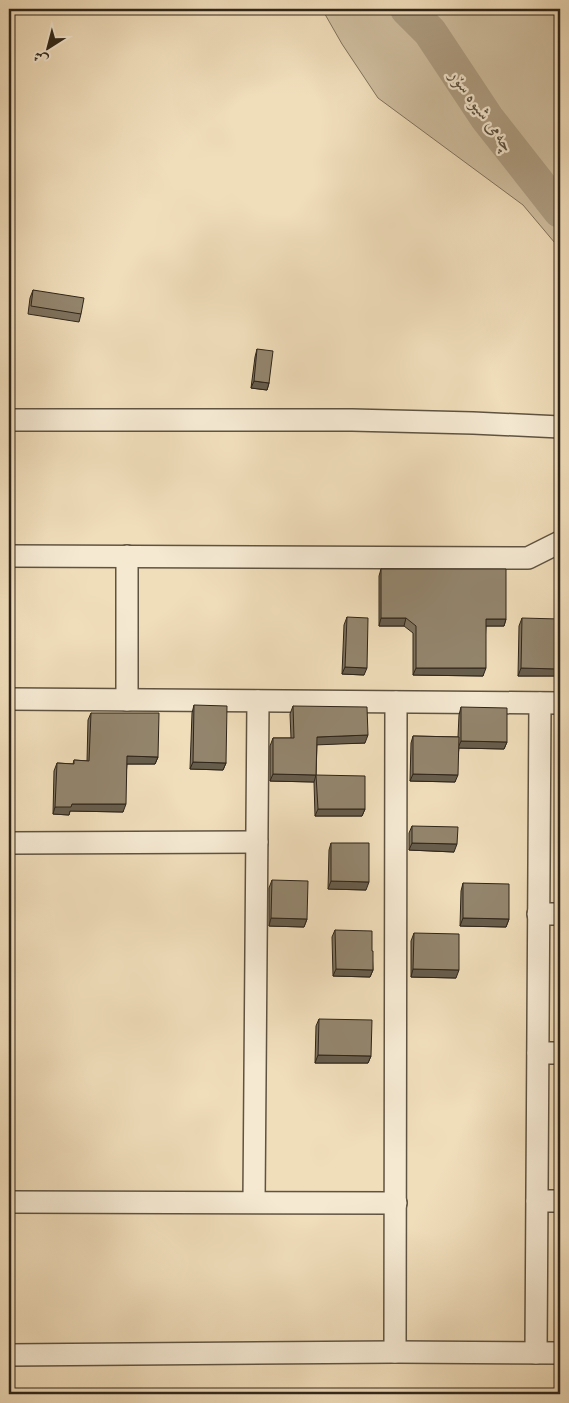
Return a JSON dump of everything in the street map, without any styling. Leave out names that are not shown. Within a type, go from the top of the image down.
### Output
[{"type":"street","points":[[9,420],[352,420],[560,427]]},
{"type":"street","points":[[9,556],[528,558],[560,542]]},
{"type":"street","points":[[126,700],[127,556]]},
{"type":"street","points":[[9,699],[550,703],[538,914],[536,1352]]},
{"type":"street","points":[[254,1202],[258,701]]},
{"type":"street","points":[[395,1352],[396,702]]},
{"type":"street","points":[[9,843],[257,842]]},
{"type":"street","points":[[538,914],[560,914]]},
{"type":"street","points":[[538,1053],[560,1054]]},
{"type":"street","points":[[537,1201],[560,1201]]},
{"type":"street","points":[[9,1202],[396,1203]]},
{"type":"street","points":[[9,1355],[395,1352],[560,1353]]},
{"type":"shaded area","points":[[322,9],[560,9],[560,249],[523,205],[378,98],[342,44]]},
{"type":"building","points":[[33,290],[84,298],[81,314],[31,306]]},
{"type":"building","points":[[257,349],[273,351],[269,383],[254,381]]},
{"type":"building","points":[[381,569],[506,569],[506,619],[486,619],[486,668],[416,668],[416,626],[406,618],[381,618]]},
{"type":"building","points":[[347,617],[368,618],[367,668],[345,667]]},
{"type":"building","points":[[522,618],[559,619],[558,669],[521,668]]},
{"type":"building","points":[[194,705],[227,706],[226,763],[193,762]]},
{"type":"building","points":[[293,706],[367,707],[368,735],[317,737],[316,775],[273,774],[273,738],[294,738]]},
{"type":"building","points":[[461,707],[507,708],[507,742],[461,741]]},
{"type":"building","points":[[91,713],[159,713],[158,757],[127,756],[126,804],[72,804],[71,807],[55,807],[57,763],[74,764],[74,760],[89,761]]},
{"type":"building","points":[[413,736],[459,737],[458,775],[413,774]]},
{"type":"building","points":[[316,775],[365,776],[365,809],[318,809]]},
{"type":"building","points":[[412,826],[458,827],[457,844],[412,843]]},
{"type":"building","points":[[331,843],[369,843],[369,882],[331,881]]},
{"type":"building","points":[[272,880],[308,881],[307,919],[271,918]]},
{"type":"building","points":[[463,883],[509,884],[509,919],[463,918]]},
{"type":"building","points":[[335,930],[372,931],[373,970],[336,969]]},
{"type":"building","points":[[414,933],[459,934],[459,970],[413,969]]},
{"type":"building","points":[[319,1019],[372,1020],[371,1056],[318,1055]]},
{"type":"waterway","name":"چەمی شیوە سۆر","points":[[407,9],[430,32],[487,118],[560,211]]}]
